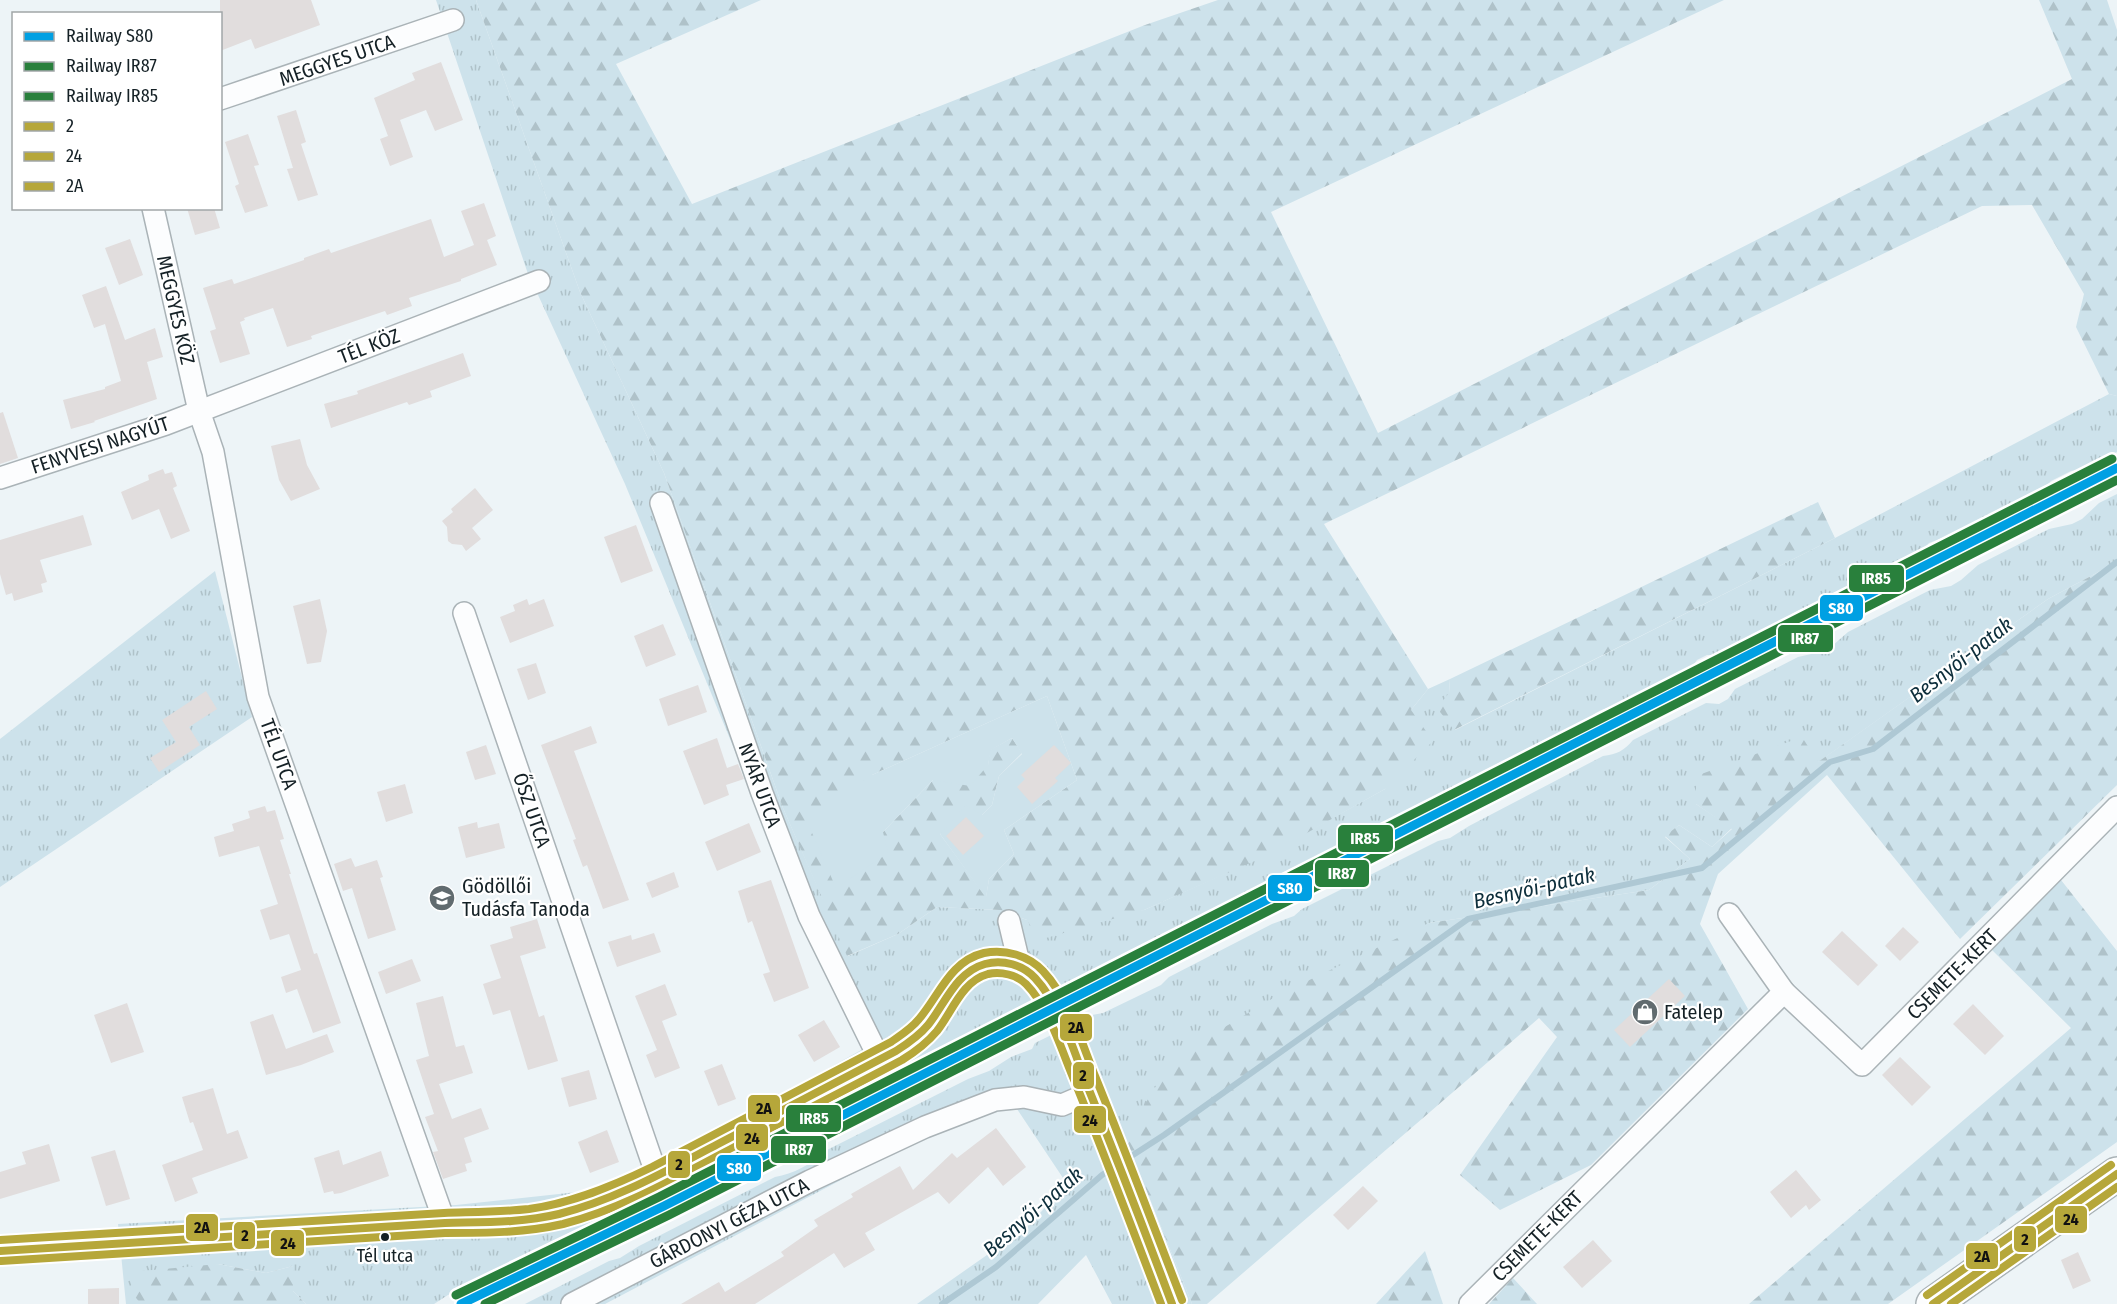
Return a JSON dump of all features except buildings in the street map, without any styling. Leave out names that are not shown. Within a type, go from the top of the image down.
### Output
[{"type":"main road","points":[[1933,1304],[2117,1173]]},
{"type":"street","name":"MEGGYES UTCA","points":[[222,98],[453,20]]},
{"type":"street","name":"MEGGYES KÖZ","points":[[153,210],[199,411]]},
{"type":"street","name":"TÉL KÖZ","points":[[199,411],[538,281]]},
{"type":"street","name":"FENYVESI NAGYÚT","points":[[0,478],[199,411]]},
{"type":"street","name":"TÉL UTCA","points":[[199,411],[213,452],[258,697],[445,1223]]},
{"type":"street","name":"NYÁR UTCA","points":[[661,503],[762,793],[809,916],[880,1060]]},
{"type":"street","name":"ŐSZ UTCA","points":[[464,613],[657,1176]]},
{"type":"street","name":"CSEMETE-KERT","points":[[1728,914],[1784,992],[1862,1065],[2117,807]]},
{"type":"street","points":[[1009,921],[1020,967]]},
{"type":"street","points":[[0,1251],[445,1223],[500,1222],[543,1217],[618,1195],[880,1060],[912,1040],[928,1025],[960,978],[974,968],[1002,962],[1020,967],[1037,980],[1048,997]]},
{"type":"street","name":"CSEMETE-KERT","points":[[1470,1304],[1784,992]]},
{"type":"street","points":[[1064,1030],[1172,1304]]},
{"type":"street","name":"GÁRDONYI GÉZA UTCA","points":[[572,1304],[810,1181],[925,1127],[995,1100],[1024,1097],[1062,1105],[1090,1093]]},
{"type":"green space","points":[[436,0],[476,0],[580,292],[664,473],[783,808],[848,956],[898,934],[937,907],[1000,910],[1027,920],[1144,910],[1266,855],[1385,789],[1411,710],[1428,689],[1450,679],[1449,693],[1455,730],[1835,538],[2109,394],[2117,396],[2117,452],[2083,469],[2071,471],[2051,481],[2043,490],[1961,531],[1929,543],[1921,552],[1834,596],[1799,610],[1781,624],[1719,655],[1707,655],[1697,660],[1690,670],[1616,707],[1599,711],[1586,722],[1452,792],[1425,801],[1403,817],[1274,880],[1153,944],[1112,960],[1076,985],[961,1039],[953,1047],[810,1120],[796,1122],[783,1128],[760,1145],[594,1228],[448,1295],[434,1304],[306,1304],[293,1291],[293,1266],[266,1273],[218,1264],[141,1304],[126,1304],[118,1224],[456,1205],[596,1190],[671,1156],[863,1049],[828,977],[625,484],[527,271]]},
{"type":"green space","points":[[476,0],[761,0],[616,64],[692,204],[1145,25],[1218,0],[1724,0],[1271,212],[1378,433],[2072,79],[2039,0],[2107,0],[2117,30],[2117,396],[2109,394],[2076,327],[2084,294],[2032,205],[1982,206],[1324,524],[1428,689],[1411,710],[1433,741],[1385,789],[1266,856],[1144,910],[1039,940],[1027,920],[1000,910],[937,907],[898,934],[847,956],[783,808],[664,473],[580,292]],"holes":[[[1047,696],[1077,780],[1004,830],[1014,854],[989,879],[986,897],[940,834],[982,815],[992,805],[999,776],[1022,753],[1012,738],[990,750],[988,765],[933,780],[883,832],[872,775]]]},
{"type":"green space","points":[[2117,494],[2117,562],[2048,599],[1817,763],[1696,804],[1732,828],[1712,847],[1679,825],[1665,837],[1690,859],[1649,890],[1429,923],[1125,1137],[1192,1304],[1112,1304],[1086,1255],[1038,1304],[917,1304],[1027,1227],[1067,1184],[1013,1103],[898,1150],[605,1304],[525,1304],[609,1261],[620,1258],[639,1246],[775,1177],[802,1168],[825,1151],[968,1079],[989,1071],[1011,1057],[1032,1049],[1035,1043],[1161,985],[1169,977],[1272,924],[1294,916],[1302,909],[1438,841],[1450,838],[1603,756],[1620,751],[1633,740],[1706,703],[1719,704],[1728,699],[1735,689],[1798,657],[1831,647],[1848,632],[1930,590],[1951,586],[1978,565],[2049,529],[2072,524],[2082,519],[2099,503]]},
{"type":"green space","points":[[1818,502],[1835,538],[1454,730],[1437,708],[1449,693],[1450,679]]},
{"type":"green space","points":[[2117,562],[2117,785],[1960,939],[1827,775],[1718,874],[1700,924],[1748,1009],[1591,1165],[1500,1210],[1460,1175],[1557,1037],[1539,1018],[1207,1304],[1192,1304],[1125,1137],[1173,1058],[1280,994],[1429,923],[1649,890],[1690,859],[1665,836],[1679,825],[1712,847],[1732,829],[1696,804],[1696,776],[1802,737],[1818,762],[2048,599]]},
{"type":"green space","points":[[215,571],[252,717],[0,887],[0,739]]},
{"type":"green space","points":[[1047,696],[1077,780],[1004,830],[1014,854],[989,879],[986,898],[940,834],[966,805],[982,815],[992,805],[999,776],[1022,754],[1012,738],[991,750],[988,765],[970,786],[933,780],[883,832],[888,853],[836,888],[806,819],[872,775]]},
{"type":"green space","points":[[2061,880],[2117,951],[2117,1142],[1888,1304],[1749,1304],[2071,1028],[1992,950]]},
{"type":"green space","points":[[1425,1251],[1443,1304],[1376,1304]]},
{"type":"green space","points":[[218,1264],[266,1273],[293,1266],[293,1291],[306,1304],[141,1304],[132,1293],[131,1272]]},
{"type":"green space","points":[[1513,1278],[1537,1304],[1489,1304]]},
{"type":"waterway","name":"Besnyői-patak","points":[[942,1304],[996,1267],[1102,1175],[1164,1135],[1468,919],[1702,868],[1830,762],[1873,749],[2117,562]]},
{"type":"tunnel","points":[[1048,997],[1064,1030]]},
{"type":"rail line","name":"IR85","points":[[456,1295],[659,1197],[2112,459]]},
{"type":"rail line","name":"S80","points":[[461,1304],[664,1206],[2117,468]]},
{"type":"rail line","name":"IR87","points":[[485,1304],[669,1215],[2117,480]]},
{"type":"transit line","name":"2A","points":[[0,1240],[518,1210],[577,1198],[652,1167],[891,1042],[916,1023],[946,980],[962,963],[984,953],[1000,952],[1016,954],[1037,965],[1052,982],[1067,1007],[1182,1300]]},
{"type":"transit line","name":"2","points":[[0,1251],[445,1223],[516,1221],[545,1217],[580,1208],[620,1193],[660,1174],[896,1051],[924,1029],[966,974],[985,964],[999,962],[1012,964],[1030,973],[1052,1001],[1070,1040],[1172,1304]]},
{"type":"transit line","name":"24","points":[[1,1261],[445,1233],[504,1232],[563,1224],[585,1218],[648,1192],[902,1060],[921,1047],[933,1035],[971,983],[988,974],[1003,973],[1026,984],[1048,1017],[1161,1304]]},
{"type":"transit line","name":"2A","points":[[1927,1295],[2111,1165]]},
{"type":"transit line","name":"2","points":[[1933,1304],[2117,1174]]},
{"type":"transit line","name":"24","points":[[1951,1304],[2117,1187]]},
{"type":"place","name":"Gödöllői Tudásfa Tanoda","points":[[442,898]]},
{"type":"place","name":"Fatelep","points":[[1645,1012]]},
{"type":"place","name":"Tél utca","points":[[385,1237]]}]
